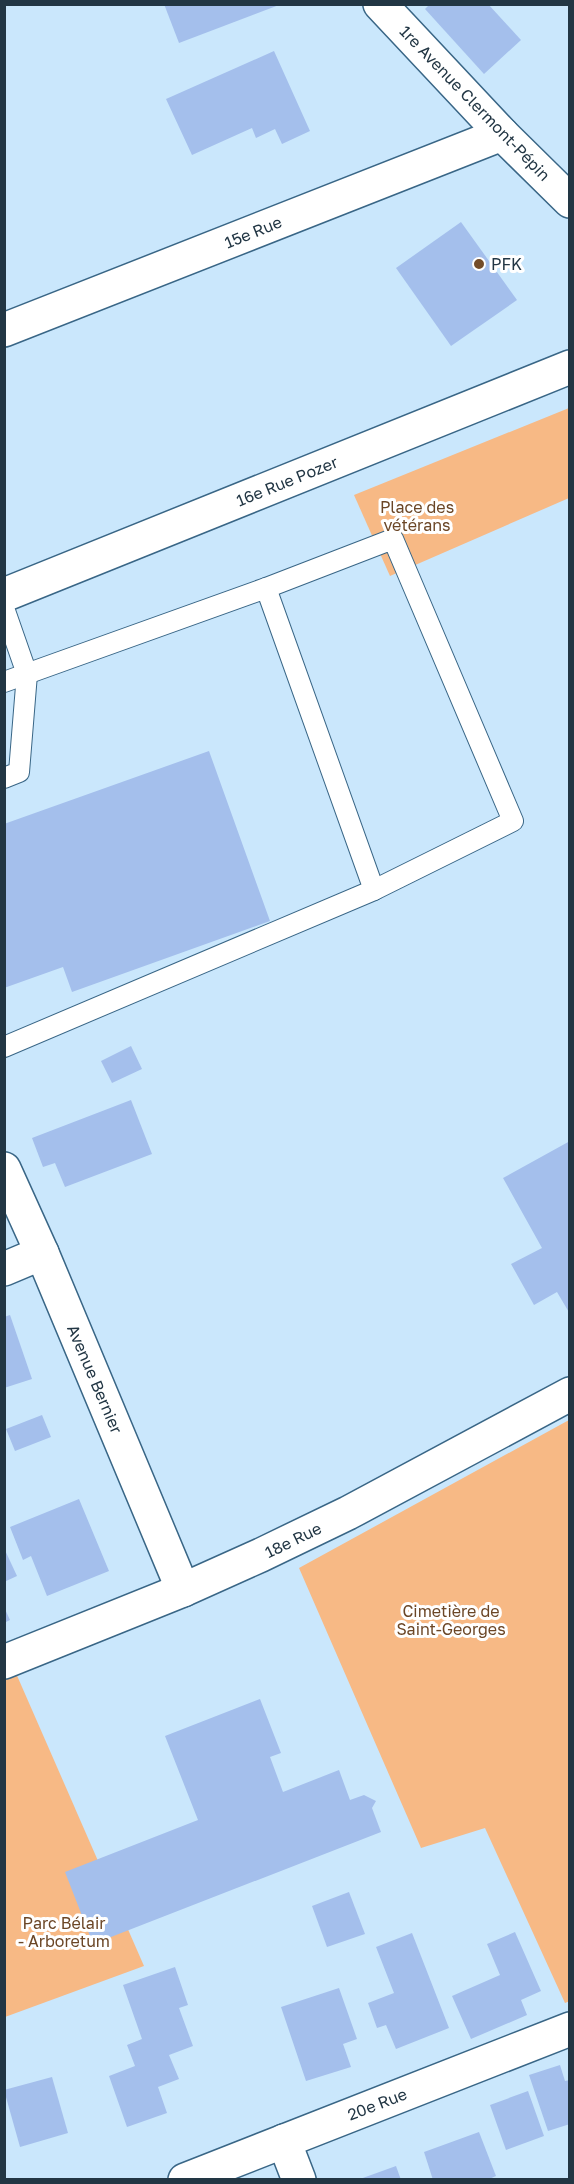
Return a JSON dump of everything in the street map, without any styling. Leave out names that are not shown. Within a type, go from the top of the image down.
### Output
[{"type":"street","name":"1re Avenue Clermont-Pépin","points":[[380,4],[502,134],[570,201]]},
{"type":"street","name":"15e Rue","points":[[4,330],[502,134]]},
{"type":"street","name":"16e Rue Pozer","points":[[4,594],[570,367]]},
{"type":"street","name":"Avenue Bernier","points":[[4,1169],[42,1253],[183,1590]]},
{"type":"street","points":[[4,1269],[42,1253]]},
{"type":"street","name":"18e Rue","points":[[4,1662],[183,1590],[348,1513],[570,1394]]},
{"type":"street","name":"20e Rue","points":[[185,2180],[570,2029]]},
{"type":"street","points":[[284,2140],[299,2180]]},
{"type":"lane","points":[[4,682],[266,588],[393,539],[513,821],[374,890],[4,1047]]},
{"type":"lane","points":[[266,588],[374,890]]},
{"type":"lane","points":[[4,608],[27,674],[20,772],[4,778]]},
{"type":"green space","name":"Place des vétérans","points":[[569,408],[569,498],[390,576],[354,495]]},
{"type":"green space","name":"Cimetière de Saint-Georges","points":[[569,1420],[570,2001],[565,2003],[485,1828],[421,1848],[299,1568]]},
{"type":"green space","name":"Parc Bélair - Arboretum","points":[[15,1671],[144,1966],[5,2017],[4,1675]]},
{"type":"building","points":[[164,4],[279,4],[279,5],[179,43]]},
{"type":"building","points":[[430,4],[488,4],[521,40],[484,74],[425,9]]},
{"type":"building","points":[[274,51],[310,131],[282,144],[275,129],[256,138],[252,128],[192,155],[166,99]]},
{"type":"building","points":[[461,222],[517,300],[451,346],[396,268]]},
{"type":"building","points":[[209,751],[270,921],[72,992],[63,967],[4,988],[4,824]]},
{"type":"building","points":[[131,1046],[142,1069],[112,1083],[101,1061]]},
{"type":"building","points":[[131,1100],[152,1154],[65,1187],[55,1163],[43,1167],[32,1138]]},
{"type":"building","points":[[570,1141],[570,1314],[557,1292],[534,1305],[511,1264],[542,1248],[503,1178]]},
{"type":"building","points":[[10,1315],[32,1379],[4,1388],[4,1317]]},
{"type":"building","points":[[42,1415],[51,1437],[15,1451],[6,1429]]},
{"type":"building","points":[[79,1499],[109,1571],[47,1596],[31,1556],[23,1560],[10,1527]]},
{"type":"building","points":[[4,1548],[17,1576],[4,1582]]},
{"type":"building","points":[[4,1607],[10,1620],[4,1623]]},
{"type":"building","points":[[260,1699],[281,1753],[270,1757],[283,1792],[339,1770],[350,1800],[364,1795],[376,1801],[372,1808],[381,1832],[93,1944],[65,1872],[198,1820],[165,1736]]},
{"type":"building","points":[[349,1892],[365,1934],[327,1947],[312,1906]]},
{"type":"building","points":[[515,1932],[541,1991],[521,2000],[527,2015],[471,2039],[452,1996],[500,1975],[487,1944]]},
{"type":"building","points":[[412,1933],[449,2028],[396,2049],[386,2025],[377,2028],[368,2003],[394,1993],[376,1947]]},
{"type":"building","points":[[175,1967],[188,2005],[179,2008],[193,2046],[169,2055],[179,2079],[158,2087],[167,2113],[127,2127],[109,2076],[135,2066],[127,2045],[142,2039],[123,1985]]},
{"type":"building","points":[[339,1988],[357,2039],[343,2044],[351,2067],[306,2081],[281,2007]]},
{"type":"building","points":[[560,2065],[565,2081],[570,2080],[570,2124],[548,2131],[529,2075]]},
{"type":"building","points":[[52,2077],[68,2133],[20,2147],[4,2090]]},
{"type":"building","points":[[528,2091],[544,2136],[506,2150],[490,2105]]},
{"type":"building","points":[[479,2132],[496,2176],[487,2180],[433,2180],[424,2152]]},
{"type":"building","points":[[396,2166],[401,2180],[360,2180],[360,2179]]},
{"type":"place","name":"PFK","points":[[479,264]]}]
